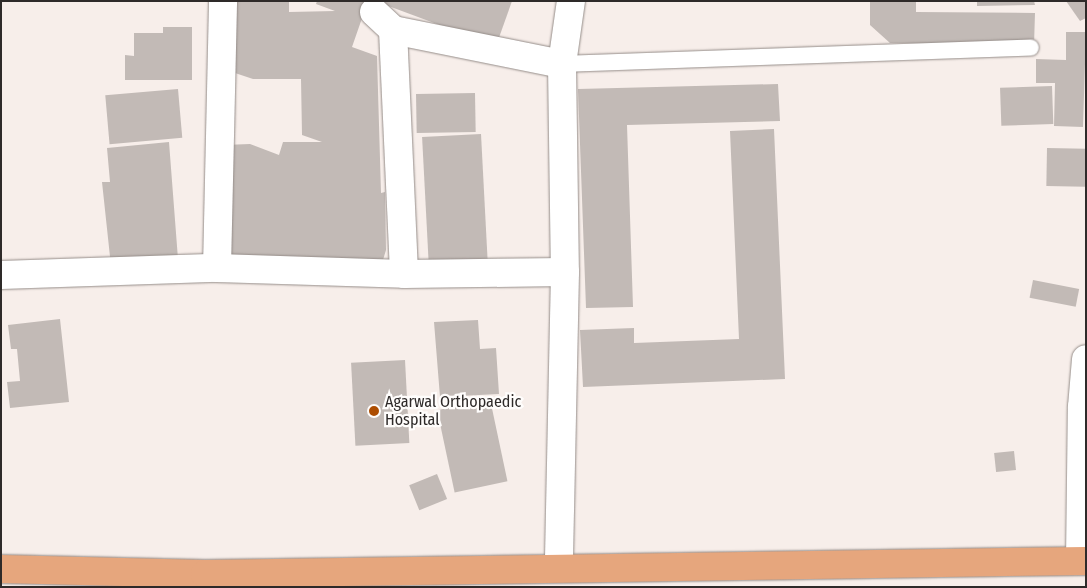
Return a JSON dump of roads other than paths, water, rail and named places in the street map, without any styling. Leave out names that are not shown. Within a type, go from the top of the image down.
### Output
[{"type":"main road","points":[[1,569],[205,574],[559,568],[1082,554]]},
{"type":"street","points":[[217,268],[223,1]]},
{"type":"street","points":[[559,568],[565,272],[562,64],[571,1]]},
{"type":"street","points":[[404,274],[383,21],[562,64]]},
{"type":"street","points":[[1,275],[217,268],[404,274],[565,272]]},
{"type":"street","points":[[1082,554],[1082,407],[1086,359]]},
{"type":"lane","points":[[562,64],[1031,48]]},
{"type":"place","name":"Agarwal Orthopaedic Hospital","points":[[374,411]]}]
